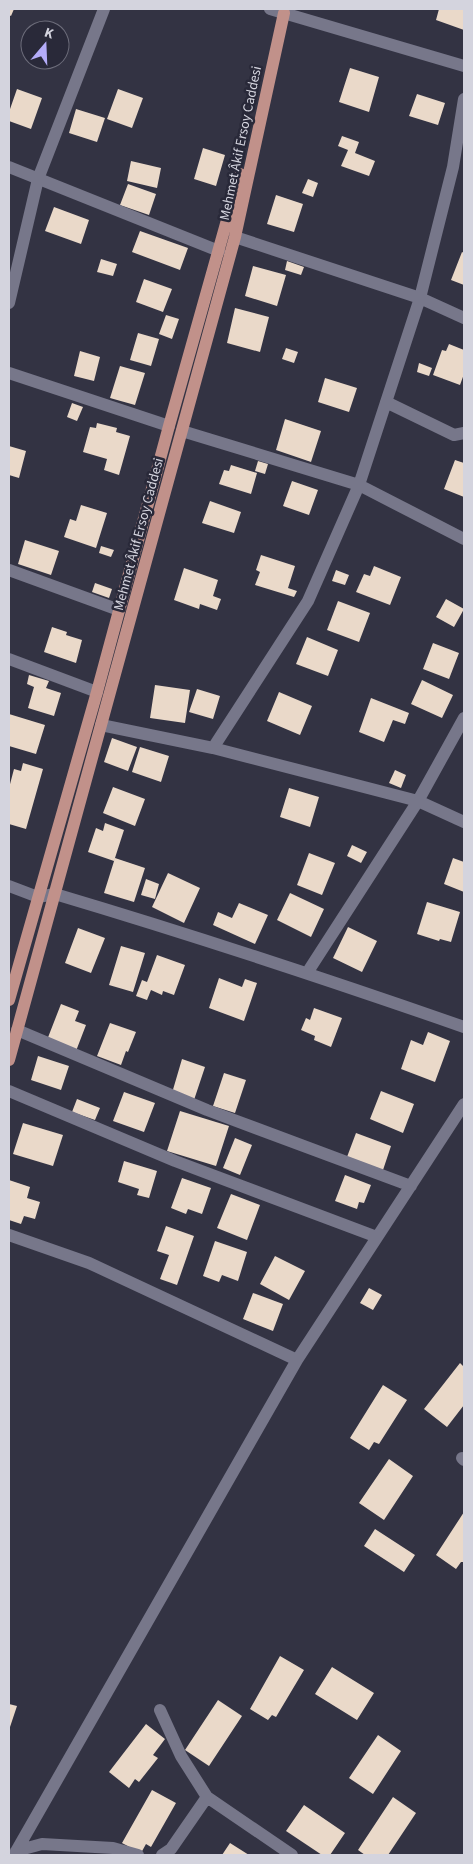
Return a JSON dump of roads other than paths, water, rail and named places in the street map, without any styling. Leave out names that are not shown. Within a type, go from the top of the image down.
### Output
[{"type":"main road","name":"Mehmet Âkif Ersoy Caddesi","points":[[9,1060],[234,237],[284,11]]},
{"type":"main road","name":"Mehmet Âkif Ersoy Caddesi","points":[[9,1000],[97,692],[284,11]]},
{"type":"street","points":[[9,303],[38,179],[104,9]]},
{"type":"street","points":[[270,9],[284,11],[464,66]]},
{"type":"street","points":[[213,748],[308,601],[359,485],[420,298],[461,140],[464,99]]},
{"type":"street","points":[[9,167],[219,251]]},
{"type":"street","points":[[234,237],[420,298],[464,318]]},
{"type":"street","points":[[9,373],[169,426]]},
{"type":"street","points":[[386,402],[454,435],[464,432]]},
{"type":"street","points":[[182,431],[359,485],[464,539]]},
{"type":"street","points":[[9,570],[119,610]]},
{"type":"street","points":[[9,658],[97,692]]},
{"type":"street","points":[[307,973],[418,801],[464,718]]},
{"type":"street","points":[[101,725],[213,748],[418,801],[464,822]]},
{"type":"street","points":[[9,886],[38,896],[55,894],[181,932],[464,1027]]},
{"type":"street","points":[[17,1030],[207,1110],[410,1186]]},
{"type":"street","points":[[9,1091],[175,1161],[377,1237]]},
{"type":"street","points":[[15,1853],[296,1360],[464,1104]]},
{"type":"street","points":[[9,1235],[88,1263],[296,1360]]},
{"type":"street","points":[[160,1710],[181,1756],[207,1797],[292,1855]]},
{"type":"street","points":[[162,1855],[171,1849],[207,1797]]},
{"type":"street","points":[[15,1853],[42,1844],[113,1848],[138,1855]]}]
